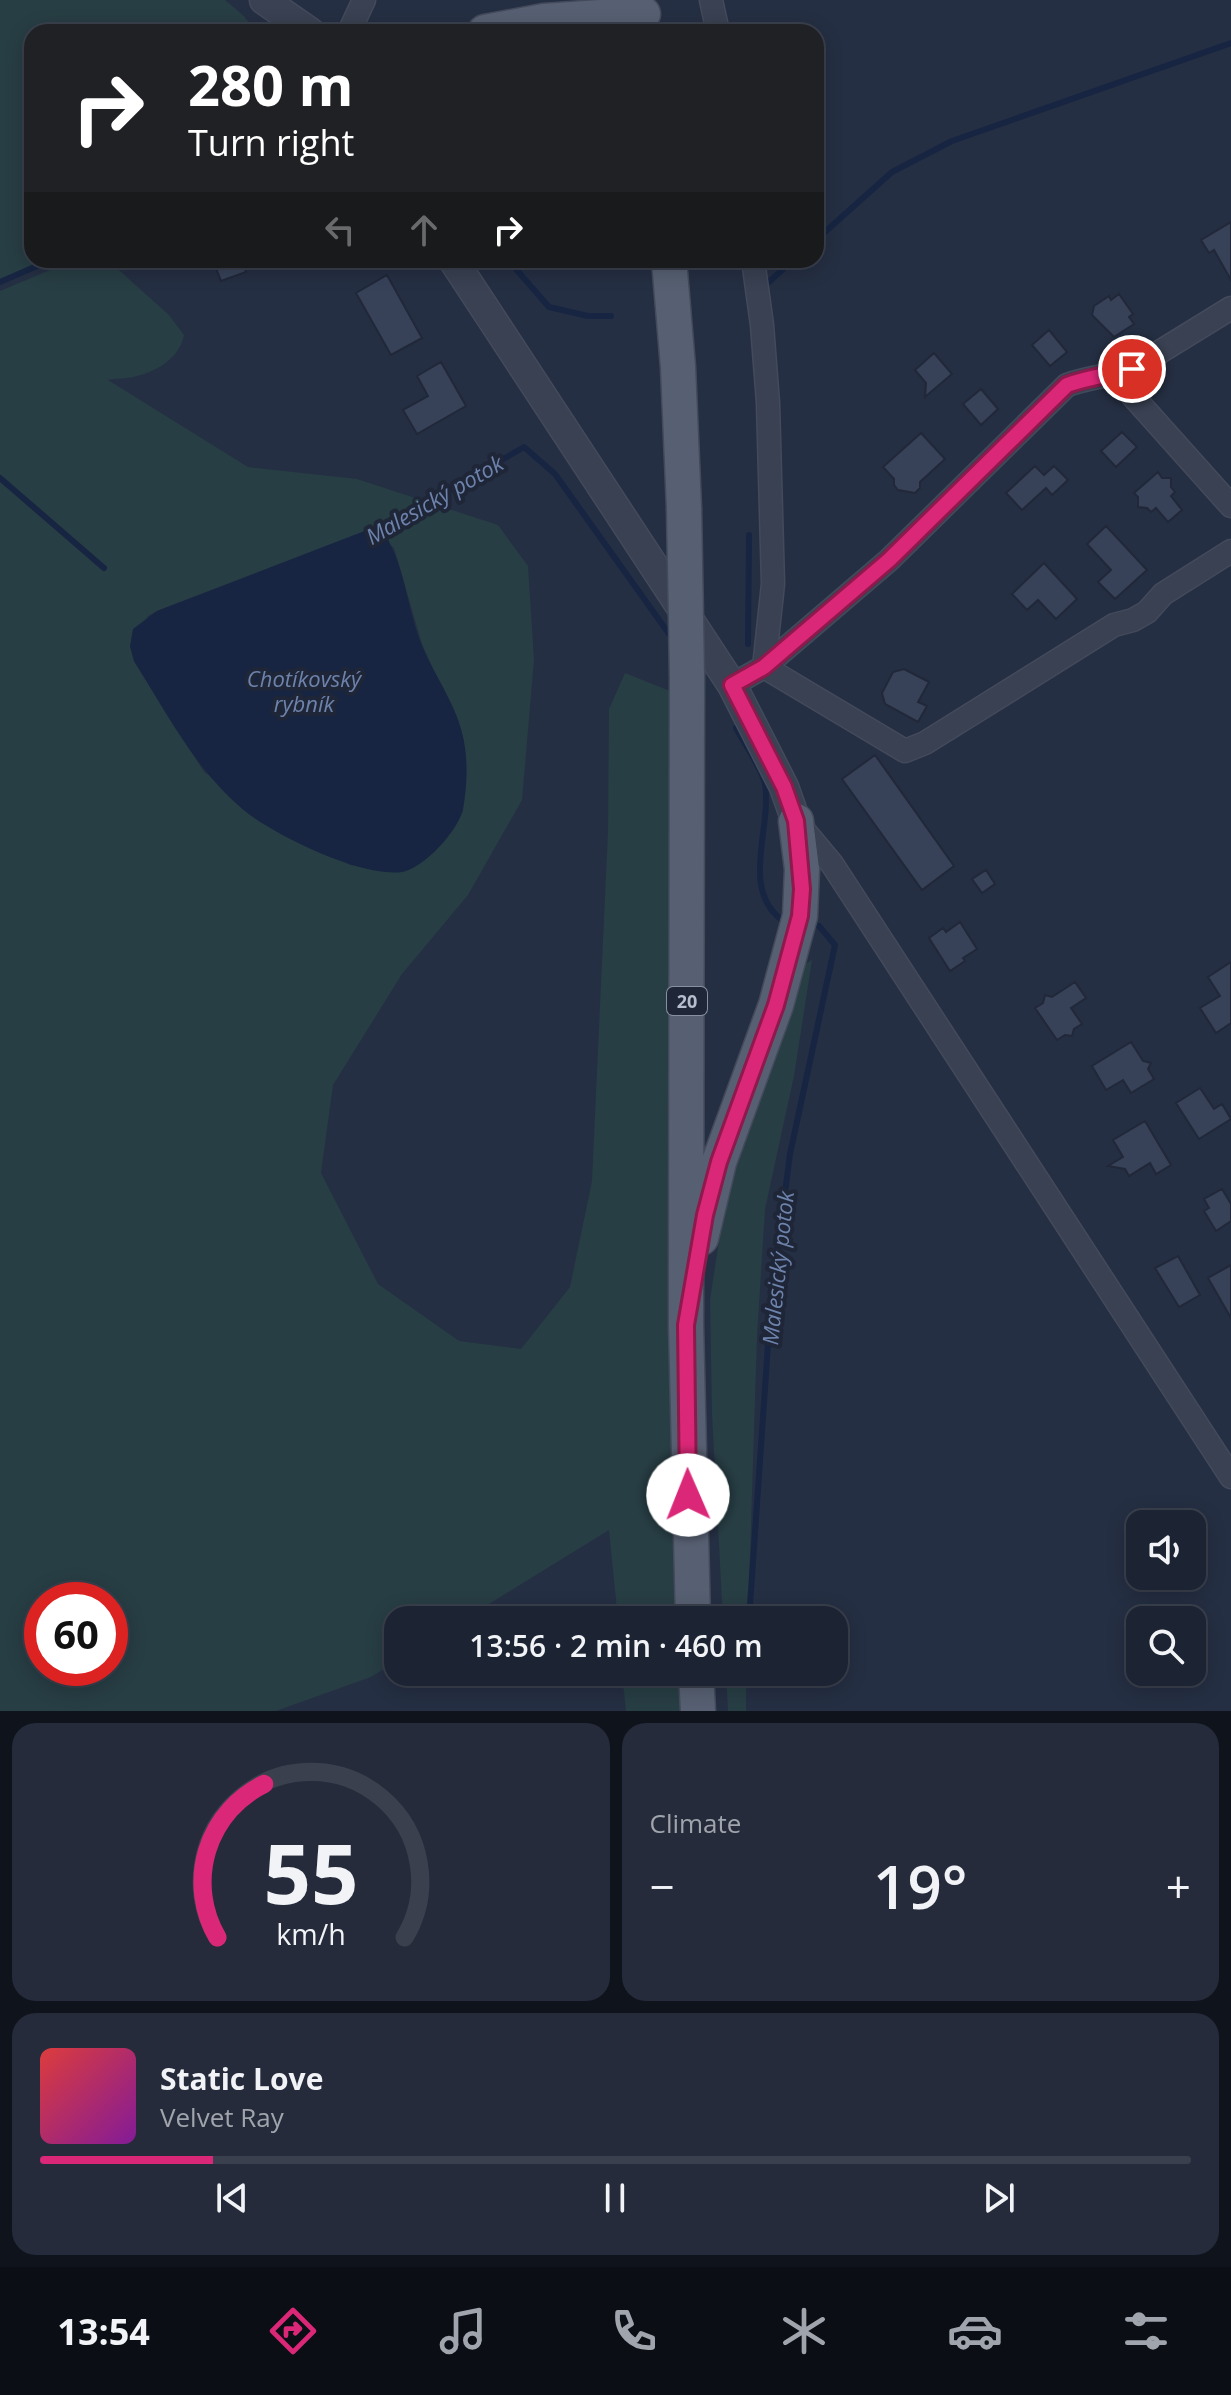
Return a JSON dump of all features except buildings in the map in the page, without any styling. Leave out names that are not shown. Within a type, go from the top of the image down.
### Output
[{"type":"main road","points":[[528,24],[643,15]]},
{"type":"main road","name":"20","points":[[670,268],[678,367],[684,508],[687,676],[686,1325],[693,1606]]},
{"type":"main road","points":[[686,1325],[705,1215],[719,1162],[776,1005],[800,916],[802,869],[796,821]]},
{"type":"main road","points":[[697,1686],[698,1711]]},
{"type":"street","points":[[264,0],[298,24]]},
{"type":"street","points":[[353,24],[364,0]]},
{"type":"street","points":[[711,0],[716,24]]},
{"type":"street","points":[[458,268],[732,685],[784,787],[796,821],[832,864],[1231,1477]]},
{"type":"street","points":[[754,268],[768,403],[772,539],[773,584],[764,667]]},
{"type":"street","points":[[732,685],[764,667],[889,560],[1067,385],[1091,376],[1113,374],[1148,359],[1231,308]]},
{"type":"street","points":[[1113,374],[1231,506]]},
{"type":"street","points":[[764,667],[905,751],[925,743],[1114,625],[1137,618],[1163,594],[1231,551]]},
{"type":"green space","points":[[0,0],[225,0],[244,16],[250,24],[24,24],[24,268],[28,268],[0,281]]},
{"type":"green space","points":[[55,268],[117,268],[169,315],[184,335],[177,351],[158,368],[133,377],[108,380],[248,467],[357,479],[498,525],[528,566],[534,660],[522,800],[468,895],[402,974],[333,1085],[321,1173],[378,1284],[459,1341],[521,1349],[570,1287],[592,1181],[608,831],[609,709],[625,673],[675,693],[684,1606],[617,1606],[609,1530],[486,1606],[384,1606],[384,1669],[371,1677],[276,1711],[0,1711],[0,291]],"holes":[[[370,529],[394,548],[422,644],[464,740],[463,811],[434,852],[402,872],[350,865],[204,772],[134,661],[130,646],[148,616],[157,611]]]},
{"type":"green space","points":[[812,960],[794,1076],[765,1209],[757,1336],[748,1606],[722,1606],[712,1414],[710,1300],[724,1208],[796,970]]},
{"type":"green space","points":[[623,1686],[688,1686],[689,1711],[626,1711]]},
{"type":"green space","points":[[727,1686],[746,1686],[746,1711],[728,1711]]},
{"type":"water","name":"Chotíkovský rybník","points":[[370,529],[384,533],[397,560],[423,648],[457,718],[466,758],[463,809],[455,827],[420,864],[402,872],[366,869],[345,863],[301,845],[250,815],[199,763],[134,661],[130,646],[133,629],[157,611]]},
{"type":"waterway","points":[[824,233],[892,172],[952,141],[1231,43]]},
{"type":"waterway","points":[[0,282],[32,268]]},
{"type":"waterway","points":[[515,268],[549,307],[588,316],[611,316]]},
{"type":"waterway","points":[[769,282],[784,268]]},
{"type":"waterway","name":"Malesický potok","points":[[374,534],[524,447],[555,474],[672,638]]},
{"type":"waterway","points":[[0,478],[104,568]]},
{"type":"waterway","points":[[748,644],[749,535]]},
{"type":"waterway","name":"Malesický potok","points":[[736,728],[765,784],[760,875],[769,907],[782,920]]},
{"type":"waterway","name":"Malesický potok","points":[[750,1606],[771,1301],[790,1154],[835,945],[819,926]]},
{"type":"route","points":[[688,1495],[686,1325],[705,1215],[719,1162],[776,1005],[800,916],[802,889],[796,821],[784,787],[732,685],[764,667],[889,560],[1067,385],[1091,376],[1132,369]]}]
